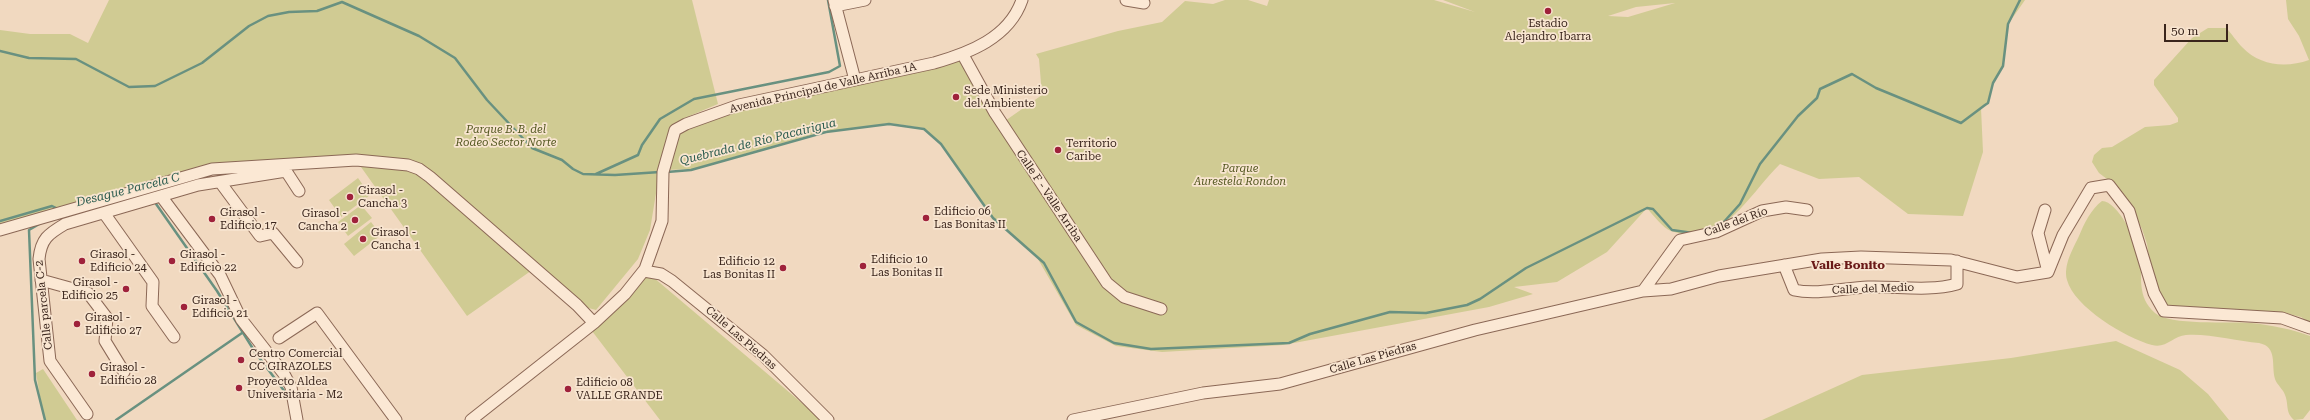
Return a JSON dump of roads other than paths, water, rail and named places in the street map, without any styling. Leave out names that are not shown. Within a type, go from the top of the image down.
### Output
[{"type":"street","points":[[855,80],[834,3],[865,0]]},
{"type":"street","name":"Avenida Principal de Valle Arriba 1A","points":[[471,420],[594,323],[625,294],[644,271],[662,221],[663,172],[675,130],[686,124],[738,105],[963,55],[988,42],[1004,27],[1020,8],[1022,0]]},
{"type":"street","points":[[1126,0],[1144,3]]},
{"type":"street","name":"Calle F - Valle Arriba","points":[[963,55],[995,113],[1106,283],[1124,297],[1161,309]]},
{"type":"street","points":[[0,230],[212,169],[356,160],[408,165],[419,169],[430,177],[566,295],[594,323]]},
{"type":"street","name":"Calle parcela C-2","points":[[87,414],[50,361],[39,258],[41,244],[52,232],[65,224],[198,186],[286,171],[299,191]]},
{"type":"street","points":[[220,182],[260,236],[273,233],[297,262]]},
{"type":"street","points":[[2048,272],[2063,236],[2091,188],[2109,185],[2129,211],[2154,293],[2164,311],[2282,318],[2310,328]]},
{"type":"street","points":[[161,196],[220,275],[241,319],[284,374],[291,387],[298,420]]},
{"type":"street","name":"Calle del Río","points":[[1643,291],[1680,240],[1716,232],[1762,211],[1786,207],[1807,210]]},
{"type":"street","points":[[2045,210],[2038,233],[2048,272]]},
{"type":"street","points":[[104,213],[153,282],[152,306],[174,337]]},
{"type":"street","name":"Calle Las Piedras","points":[[1073,420],[1203,393],[1280,384],[1475,330],[1643,291],[1671,289],[1719,276],[1822,259],[1861,257],[1957,261],[2017,278],[2048,272]]},
{"type":"street","name":"Calle del Medio","points":[[1784,265],[1794,290],[1808,293],[1868,287],[1941,288],[1956,284],[1957,261]]},
{"type":"street","name":"Calle Las Piedras","points":[[644,271],[661,274],[672,281],[728,326],[763,355],[828,420]]},
{"type":"street","points":[[41,280],[88,293],[107,318],[105,341],[124,372]]},
{"type":"street","points":[[279,338],[317,313],[396,420]]},
{"type":"waterway","points":[[596,174],[638,155],[642,145],[660,119],[694,99],[829,72],[840,66],[828,0]]},
{"type":"waterway","name":"Quebrada de Río Pacairigua","points":[[1722,224],[1740,204],[1760,164],[1798,116],[1817,98],[1820,89],[1852,74],[1876,88],[1961,123],[1988,103],[1993,83],[2003,66],[2008,24],[2020,0]]},
{"type":"waterway","name":"Quebrada de Río Pacairigua","points":[[0,51],[29,58],[76,59],[129,87],[155,86],[202,63],[249,26],[268,16],[289,12],[317,11],[342,2],[419,36],[455,58],[487,100],[532,148],[562,160],[573,169],[583,174],[615,175],[660,172]]},
{"type":"waterway","name":"Quebrada de Río Pacairigua","points":[[667,172],[691,170],[826,132],[889,124],[924,129],[941,144],[993,218],[1044,263],[1076,322],[1114,343],[1151,349],[1289,343],[1310,334],[1390,312],[1426,313],[1467,305],[1480,299],[1526,268],[1647,208],[1653,209],[1672,230],[1693,233]]},
{"type":"waterway","name":"Desague Parcela C","points":[[112,203],[137,197]]},
{"type":"waterway","points":[[154,201],[217,291],[255,352],[288,396]]},
{"type":"waterway","name":"Desague Parcela C","points":[[0,221],[52,206],[58,209]]},
{"type":"waterway","points":[[41,223],[29,230],[35,380],[45,420]]},
{"type":"waterway","points":[[116,420],[242,333]]},
{"type":"place","name":"Estadio Alejandro Ibarra","points":[[1548,11]]},
{"type":"place","name":"Sede Ministerio del Ambiente","points":[[956,97]]},
{"type":"place","name":"Territorio Caribe","points":[[1058,150]]},
{"type":"place","name":"Girasol - Cancha 3","points":[[350,197]]},
{"type":"place","name":"Edificio 06 Las Bonitas II","points":[[926,218]]},
{"type":"place","name":"Girasol - Edificio 17","points":[[212,219]]},
{"type":"place","name":"Girasol - Cancha 2","points":[[355,220]]},
{"type":"place","name":"Girasol - Cancha 1","points":[[363,239]]},
{"type":"place","name":"Girasol - Edificio 24","points":[[82,261]]},
{"type":"place","name":"Girasol - Edificio 22","points":[[172,261]]},
{"type":"place","name":"Edificio 10 Las Bonitas II","points":[[863,266]]},
{"type":"place","name":"Edificio 12 Las Bonitas II","points":[[783,268]]},
{"type":"place","name":"Girasol - Edificio 25","points":[[126,289]]},
{"type":"place","name":"Girasol - Edificio 21","points":[[184,307]]},
{"type":"place","name":"Girasol - Edificio 27","points":[[77,324]]},
{"type":"place","name":"Centro Comercial CC GIRAZOLES","points":[[241,360]]},
{"type":"place","name":"Girasol - Edificio 28","points":[[92,374]]},
{"type":"place","name":"Proyecto Aldea Universitaria - M2","points":[[239,388]]},
{"type":"place","name":"Edificio 08 VALLE GRANDE","points":[[568,389]]},
{"type":"district","name":"Valle Bonito","points":[[1848,265]]},
{"type":"park label","name":"Parque B. B. del Rodeo Sector Norte","points":[[506,136]]},
{"type":"park label","name":"Parque Aurestela Rondon","points":[[1240,175]]}]
